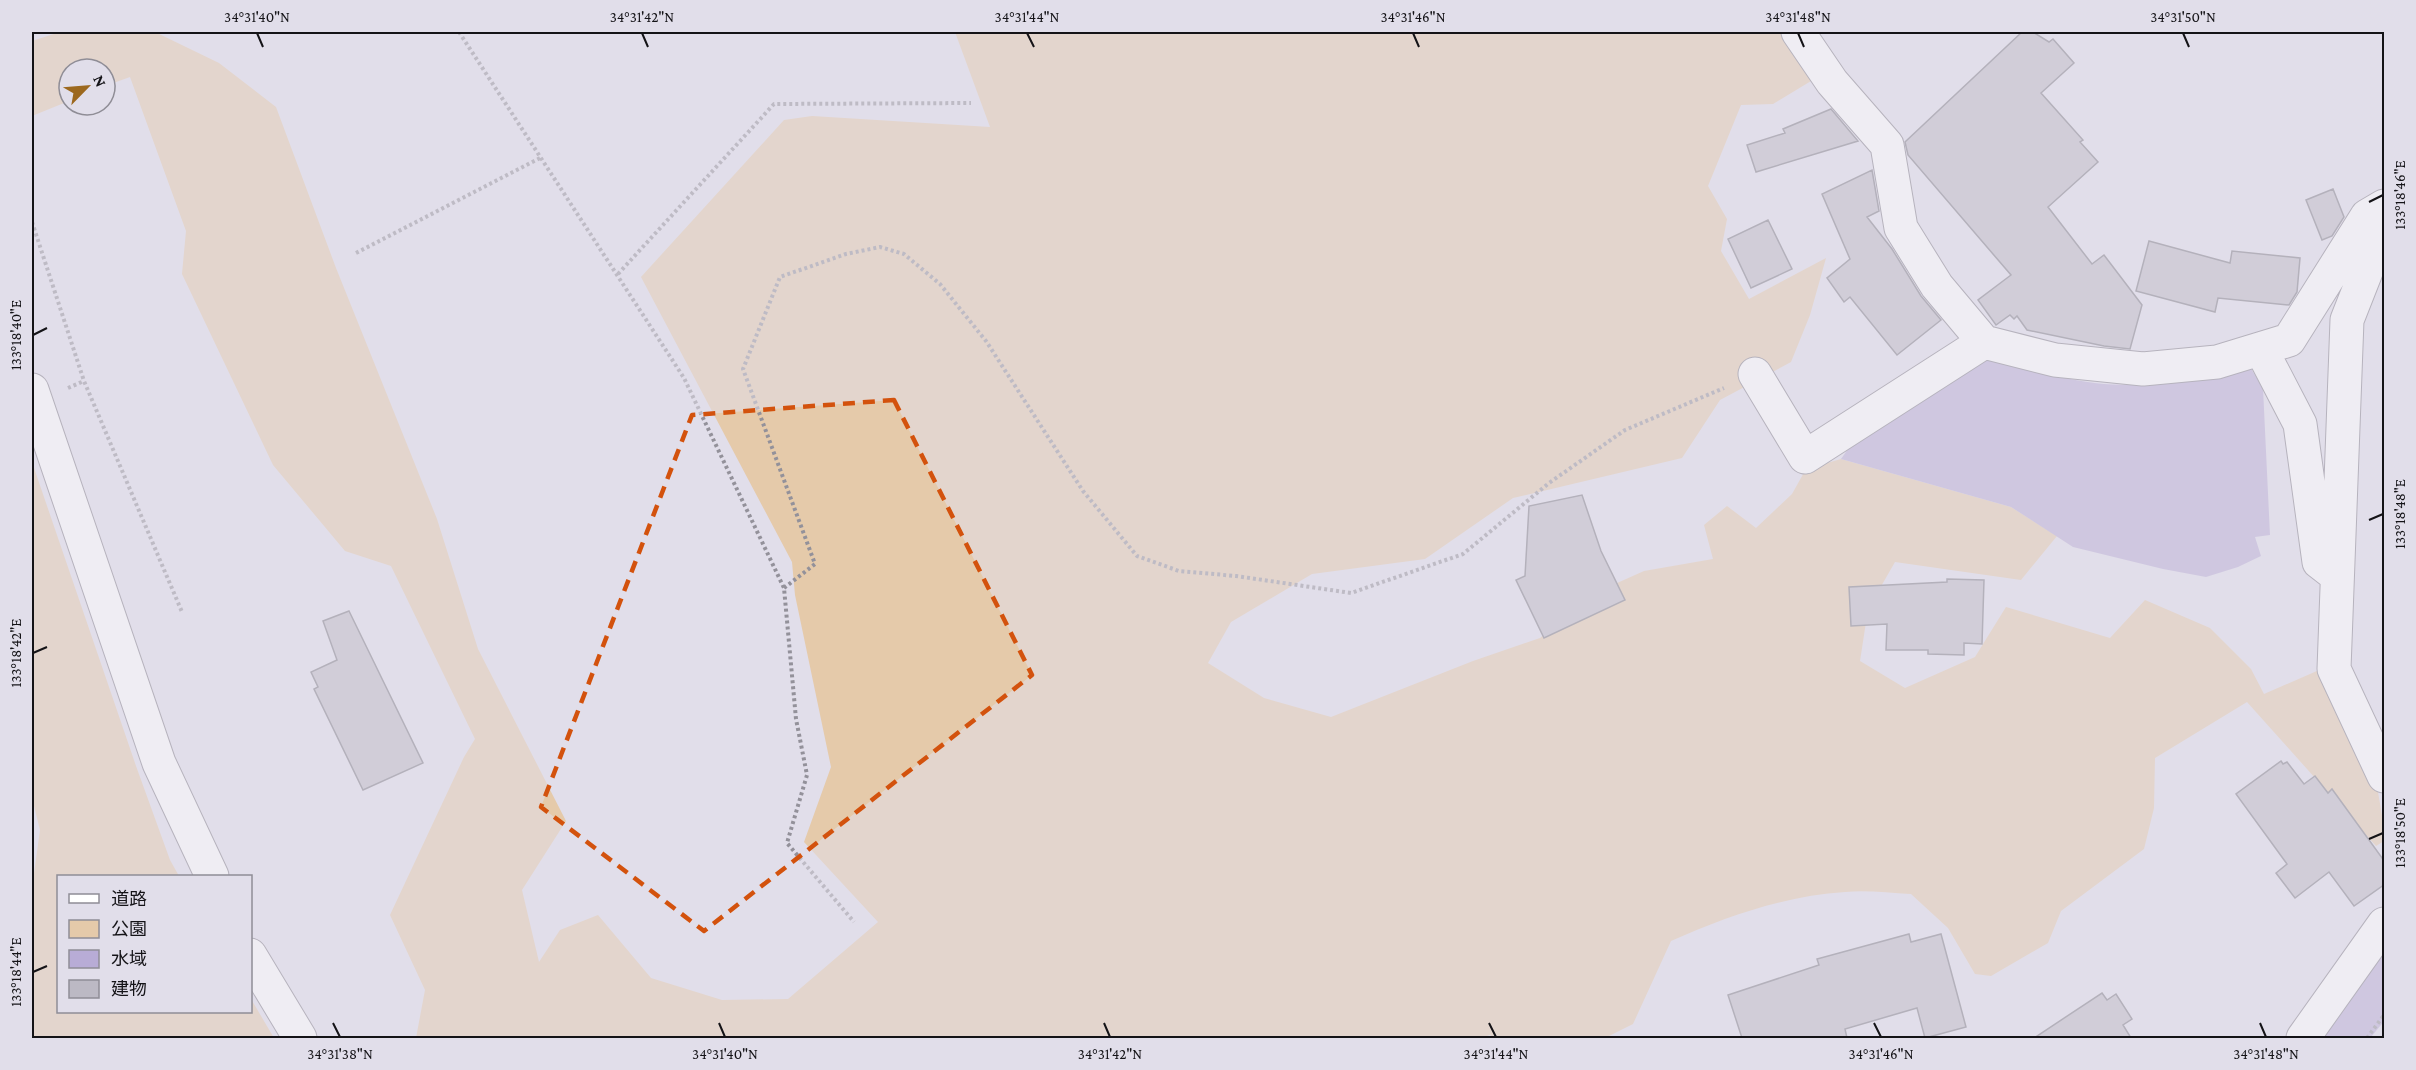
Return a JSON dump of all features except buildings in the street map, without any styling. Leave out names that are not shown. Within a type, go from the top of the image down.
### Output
[{"type":"street","points":[[1798,32],[1832,82],[1887,145],[1901,228],[1936,286],[1984,342],[2055,360],[2143,369],[2217,362],[2289,340],[2367,216],[2385,206]]},
{"type":"street","points":[[2385,226],[2347,320],[2334,669],[2385,776]]},
{"type":"street","points":[[1755,374],[1805,457],[1984,342]]},
{"type":"street","points":[[2261,349],[2300,424],[2319,562],[2338,576]]},
{"type":"street","points":[[32,390],[159,763],[212,875]]},
{"type":"street","points":[[2302,1038],[2385,924]]},
{"type":"street","points":[[252,958],[300,1038]]},
{"type":"path","points":[[459,32],[684,378],[784,588],[796,719],[807,775],[787,843],[854,922]]},
{"type":"path","points":[[618,274],[774,104],[971,103]]},
{"type":"path","points":[[356,254],[542,158]]},
{"type":"path","points":[[32,222],[84,381],[182,612]]},
{"type":"path","points":[[784,588],[815,564],[743,369],[780,277],[846,254],[880,247],[904,254],[940,285],[986,341],[1083,491],[1137,556],[1179,571],[1236,576],[1352,592],[1363,589],[1463,554],[1549,483],[1625,430],[1755,374]]},
{"type":"path","points":[[2367,1038],[2385,1016]]},
{"type":"highlighted area","points":[[894,400],[1032,675],[704,931],[541,807],[692,415]]},
{"type":"green space","points":[[60,32],[155,32],[219,63],[276,107],[336,268],[437,519],[478,649],[566,821],[522,890],[539,962],[560,930],[598,915],[651,978],[722,1000],[788,999],[878,922],[804,842],[831,767],[795,595],[792,562],[641,277],[784,120],[812,116],[990,127],[955,32],[1781,32],[1816,78],[1773,104],[1741,105],[1708,186],[1727,219],[1721,251],[1749,299],[1826,258],[1810,315],[1791,362],[1720,400],[1682,458],[1513,498],[1425,559],[1312,574],[1231,622],[1208,663],[1264,698],[1331,717],[1473,661],[1540,638],[1597,592],[1644,571],[1713,559],[1704,525],[1727,506],[1756,528],[1792,494],[1806,469],[1841,459],[2011,507],[2057,536],[2021,580],[1895,562],[1868,609],[1860,661],[1905,688],[1975,657],[2006,607],[2110,638],[2145,600],[2210,628],[2251,669],[2264,694],[2326,667],[2373,763],[2384,827],[2384,841],[2376,846],[2247,702],[2155,758],[2154,808],[2144,849],[2061,911],[2048,943],[1991,976],[1975,974],[1948,928],[1911,894],[1853,891],[1800,898],[1756,909],[1713,923],[1671,941],[1633,1024],[1605,1038],[1494,1038],[1490,1035],[1481,1038],[416,1038],[425,990],[390,915],[464,757],[475,739],[391,566],[345,551],[273,465],[182,274],[186,231],[130,77],[117,82],[117,57],[57,57],[57,106],[32,116],[32,41]]},
{"type":"green space","points":[[32,462],[136,766],[170,860],[178,875],[57,875],[57,1013],[252,1013],[252,1001],[274,1038],[32,1038],[32,888],[40,830],[32,798]]},
{"type":"water","points":[[1983,355],[2058,376],[2122,385],[2177,380],[2250,367],[2263,388],[2270,535],[2255,537],[2261,556],[2238,567],[2206,577],[2163,569],[2073,547],[2011,507],[1841,459],[1869,427],[1887,413]]},
{"type":"waterway","points":[[2326,1038],[2384,968]]}]
